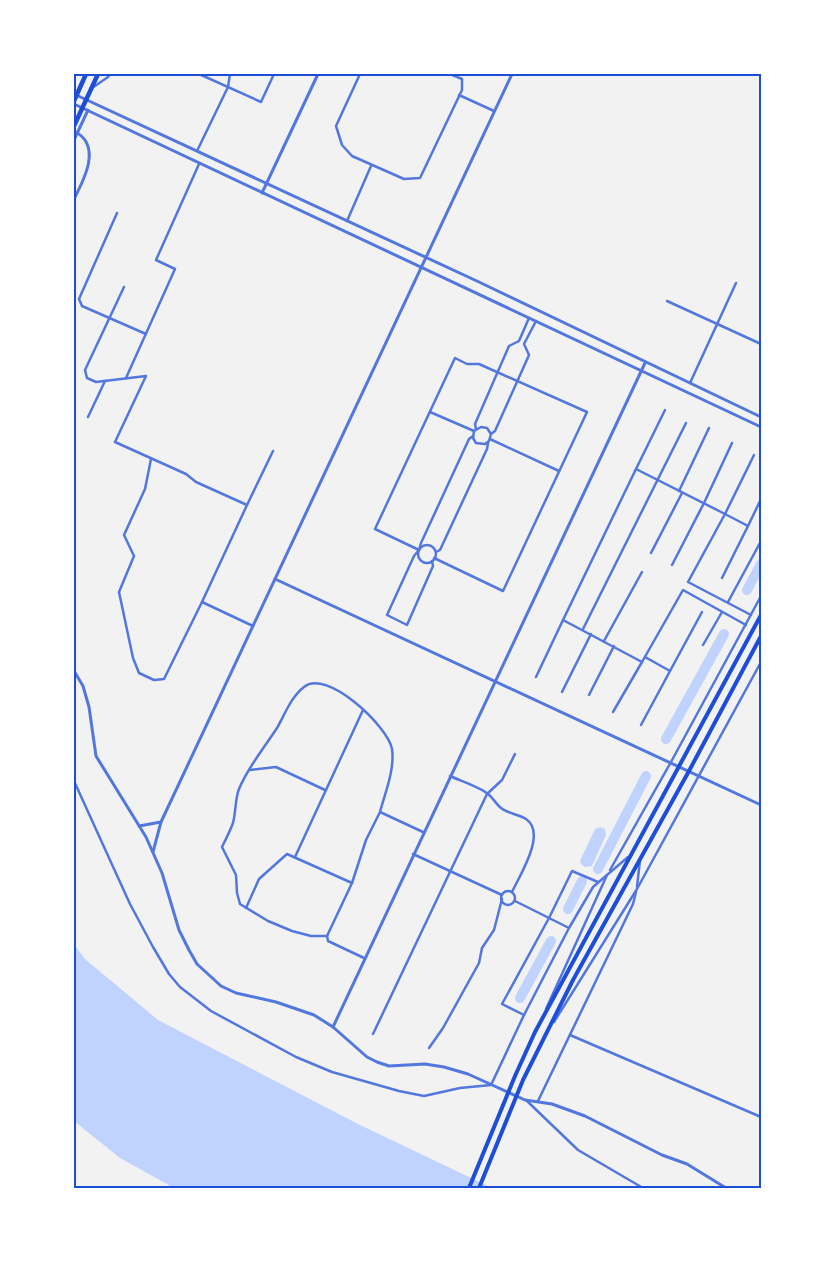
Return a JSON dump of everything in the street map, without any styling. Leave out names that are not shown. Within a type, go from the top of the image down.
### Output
[{"type":"main road","points":[[74,102],[75,95],[86,74]]},
{"type":"main road","points":[[74,126],[98,74]]},
{"type":"main road","points":[[469,1188],[514,1076],[535,1032],[761,616]]},
{"type":"main road","points":[[479,1188],[523,1080],[573,980],[689,771],[761,636]]},
{"type":"street","points":[[91,89],[110,74]]},
{"type":"street","points":[[199,74],[262,102],[274,74]]},
{"type":"street","points":[[197,151],[228,87],[230,74]]},
{"type":"street","points":[[262,193],[318,74]]},
{"type":"street","points":[[360,74],[336,126],[342,145],[352,156],[404,180],[420,178],[462,90],[462,79],[450,74]]},
{"type":"street","points":[[153,852],[161,822],[512,74]]},
{"type":"street","points":[[75,95],[426,258],[761,418]]},
{"type":"street","points":[[459,95],[494,111]]},
{"type":"street","points":[[74,102],[82,108],[199,164],[422,266],[761,427]]},
{"type":"street","points":[[74,140],[75,132],[88,110]]},
{"type":"street","points":[[74,199],[86,174],[90,157],[88,147],[82,135],[75,132]]},
{"type":"street","points":[[126,378],[175,268],[156,260],[199,164]]},
{"type":"street","points":[[346,222],[371,165]]},
{"type":"street","points":[[117,213],[79,299],[82,306],[146,334]]},
{"type":"street","points":[[690,384],[736,283]]},
{"type":"street","points":[[124,287],[85,370],[87,378],[96,382],[146,376],[115,442],[186,474],[199,483],[247,505]]},
{"type":"street","points":[[667,301],[761,344]]},
{"type":"street","points":[[419,550],[375,529],[455,358],[467,364],[479,364],[497,372],[517,381],[587,412],[504,592],[433,560],[422,561],[418,555],[421,544],[469,438],[473,436],[475,424],[497,372],[509,346],[519,341],[530,317]]},
{"type":"street","points":[[436,552],[428,545],[422,547],[414,556],[387,615],[406,625],[433,566],[436,552],[440,550],[487,449],[491,434],[495,431],[529,355],[524,344],[536,320]]},
{"type":"street","points":[[333,1027],[645,363]]},
{"type":"street","points":[[88,417],[105,381]]},
{"type":"street","points":[[536,677],[665,410]]},
{"type":"street","points":[[430,412],[475,430],[484,427],[491,434]]},
{"type":"street","points":[[583,630],[686,422]]},
{"type":"street","points":[[651,553],[709,428]]},
{"type":"street","points":[[473,436],[474,440],[479,444],[488,443]]},
{"type":"street","points":[[490,439],[559,472]]},
{"type":"street","points":[[672,565],[704,504],[732,443]]},
{"type":"street","points":[[151,458],[146,489],[124,535],[134,556],[119,592],[133,658],[139,673],[154,680],[164,679],[273,451]]},
{"type":"street","points":[[751,615],[688,582],[754,456]]},
{"type":"street","points":[[636,469],[748,526]]},
{"type":"street","points":[[722,578],[761,499]]},
{"type":"street","points":[[728,602],[761,541]]},
{"type":"street","points":[[604,641],[642,572]]},
{"type":"street","points":[[275,580],[761,805]]},
{"type":"street","points":[[614,712],[683,590],[746,625]]},
{"type":"street","points":[[535,1032],[608,874],[761,596]]},
{"type":"street","points":[[202,602],[253,626]]},
{"type":"street","points":[[641,726],[702,612]]},
{"type":"street","points":[[703,645],[722,612]]},
{"type":"street","points":[[563,620],[642,662]]},
{"type":"street","points":[[562,692],[591,634]]},
{"type":"street","points":[[589,695],[614,646]]},
{"type":"street","points":[[645,657],[670,671]]},
{"type":"street","points":[[544,1038],[637,889],[761,662]]},
{"type":"street","points":[[74,671],[83,686],[89,707],[96,756],[153,852],[162,873],[179,930],[197,964],[209,977],[236,994],[296,1008],[314,1015],[333,1027],[368,1057],[377,1062],[389,1066],[425,1064],[444,1067],[468,1074],[526,1100],[552,1104],[585,1116],[662,1155],[687,1164],[726,1188]]},
{"type":"street","points":[[328,936],[311,936],[292,931],[268,922],[240,904],[236,875],[222,847],[233,823],[239,791],[249,770],[286,709],[305,686],[317,683],[328,684],[371,716],[387,736],[392,749],[391,773],[380,812],[366,840],[352,883],[328,936],[328,941],[364,958]]},
{"type":"street","points":[[295,857],[363,710]]},
{"type":"street","points":[[373,1034],[487,794],[502,780],[515,754]]},
{"type":"street","points":[[249,770],[276,767],[326,790]]},
{"type":"street","points":[[450,776],[487,794],[501,808],[527,820],[532,827],[535,837],[533,846],[512,892]]},
{"type":"street","points":[[74,781],[130,904],[157,954],[169,974],[180,987],[210,1011],[301,1059],[332,1072],[391,1089],[424,1096],[460,1088],[491,1085]]},
{"type":"street","points":[[380,812],[423,832]]},
{"type":"street","points":[[139,826],[161,822]]},
{"type":"street","points":[[246,908],[259,879],[287,854],[352,883]]},
{"type":"street","points":[[413,854],[502,895]]},
{"type":"street","points":[[491,1085],[524,1015],[569,928],[593,887],[631,855]]},
{"type":"street","points":[[538,1102],[633,904],[637,889],[640,859]]},
{"type":"street","points":[[524,1015],[502,1004],[549,918],[572,871],[598,882]]},
{"type":"street","points":[[502,895],[508,891],[512,892]]},
{"type":"street","points":[[512,892],[515,896],[515,901]]},
{"type":"street","points":[[429,1048],[443,1028],[479,963],[482,948],[494,930],[502,895]]},
{"type":"street","points":[[502,899],[508,905],[515,901]]},
{"type":"street","points":[[515,901],[569,928]]},
{"type":"street","points":[[570,1035],[761,1117]]},
{"type":"street","points":[[526,1100],[578,1150],[642,1188]]},
{"type":"water","points":[[600,827],[605,829],[606,835],[592,866],[585,867],[580,861],[595,829]]},
{"type":"water","points":[[74,944],[85,959],[158,1020],[358,1124],[492,1188],[174,1188],[120,1158],[74,1121]]},
{"type":"waterway","points":[[747,590],[761,564]]},
{"type":"waterway","points":[[666,739],[724,634]]},
{"type":"waterway","points":[[598,869],[646,776]]},
{"type":"waterway","points":[[568,909],[582,881]]},
{"type":"waterway","points":[[520,998],[551,941]]}]
